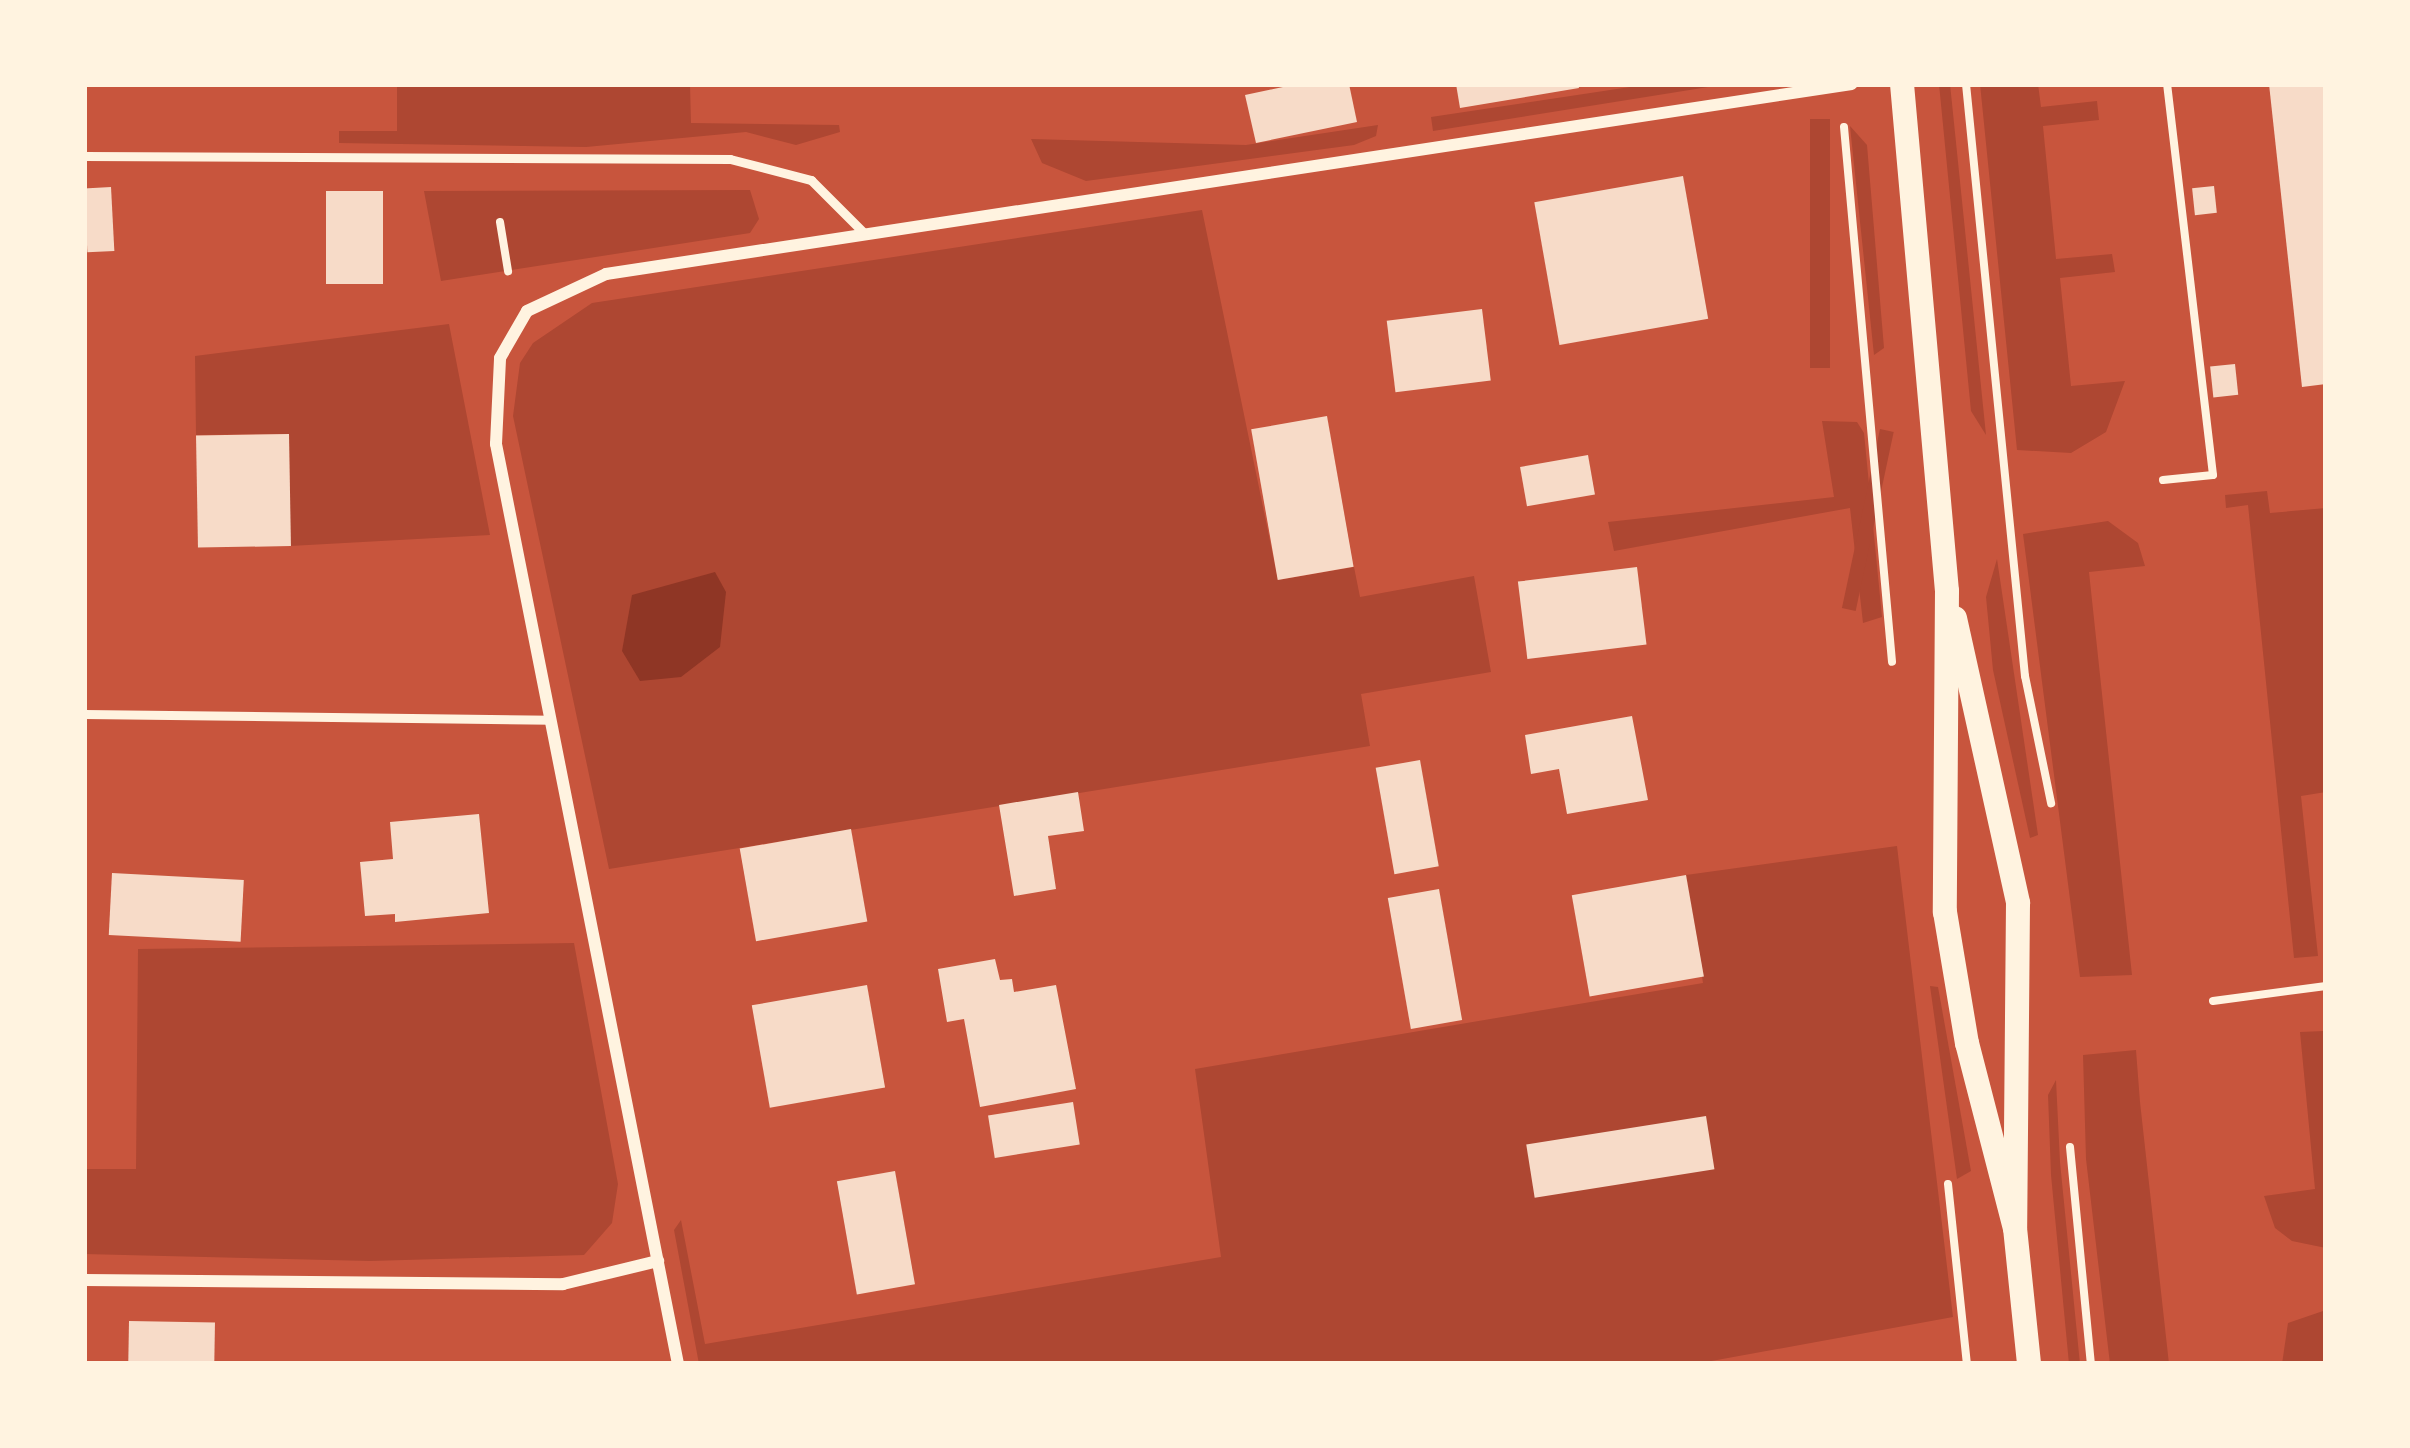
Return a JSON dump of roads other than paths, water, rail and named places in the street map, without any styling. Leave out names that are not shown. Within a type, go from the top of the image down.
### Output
[{"type":"main road","points":[[1902,84],[1947,591],[1945,912],[1966,1043],[2015,1228]]},
{"type":"main road","points":[[1947,591],[1995,772],[2018,902],[2015,1228],[2029,1364]]},
{"type":"street","points":[[679,1364],[496,444],[493,386],[512,332],[550,294],[606,274],[1852,84]]},
{"type":"street","points":[[84,1280],[562,1284],[658,1261]]},
{"type":"lane","points":[[84,156],[730,159],[811,180],[865,234]]},
{"type":"lane","points":[[84,714],[550,721]]}]
